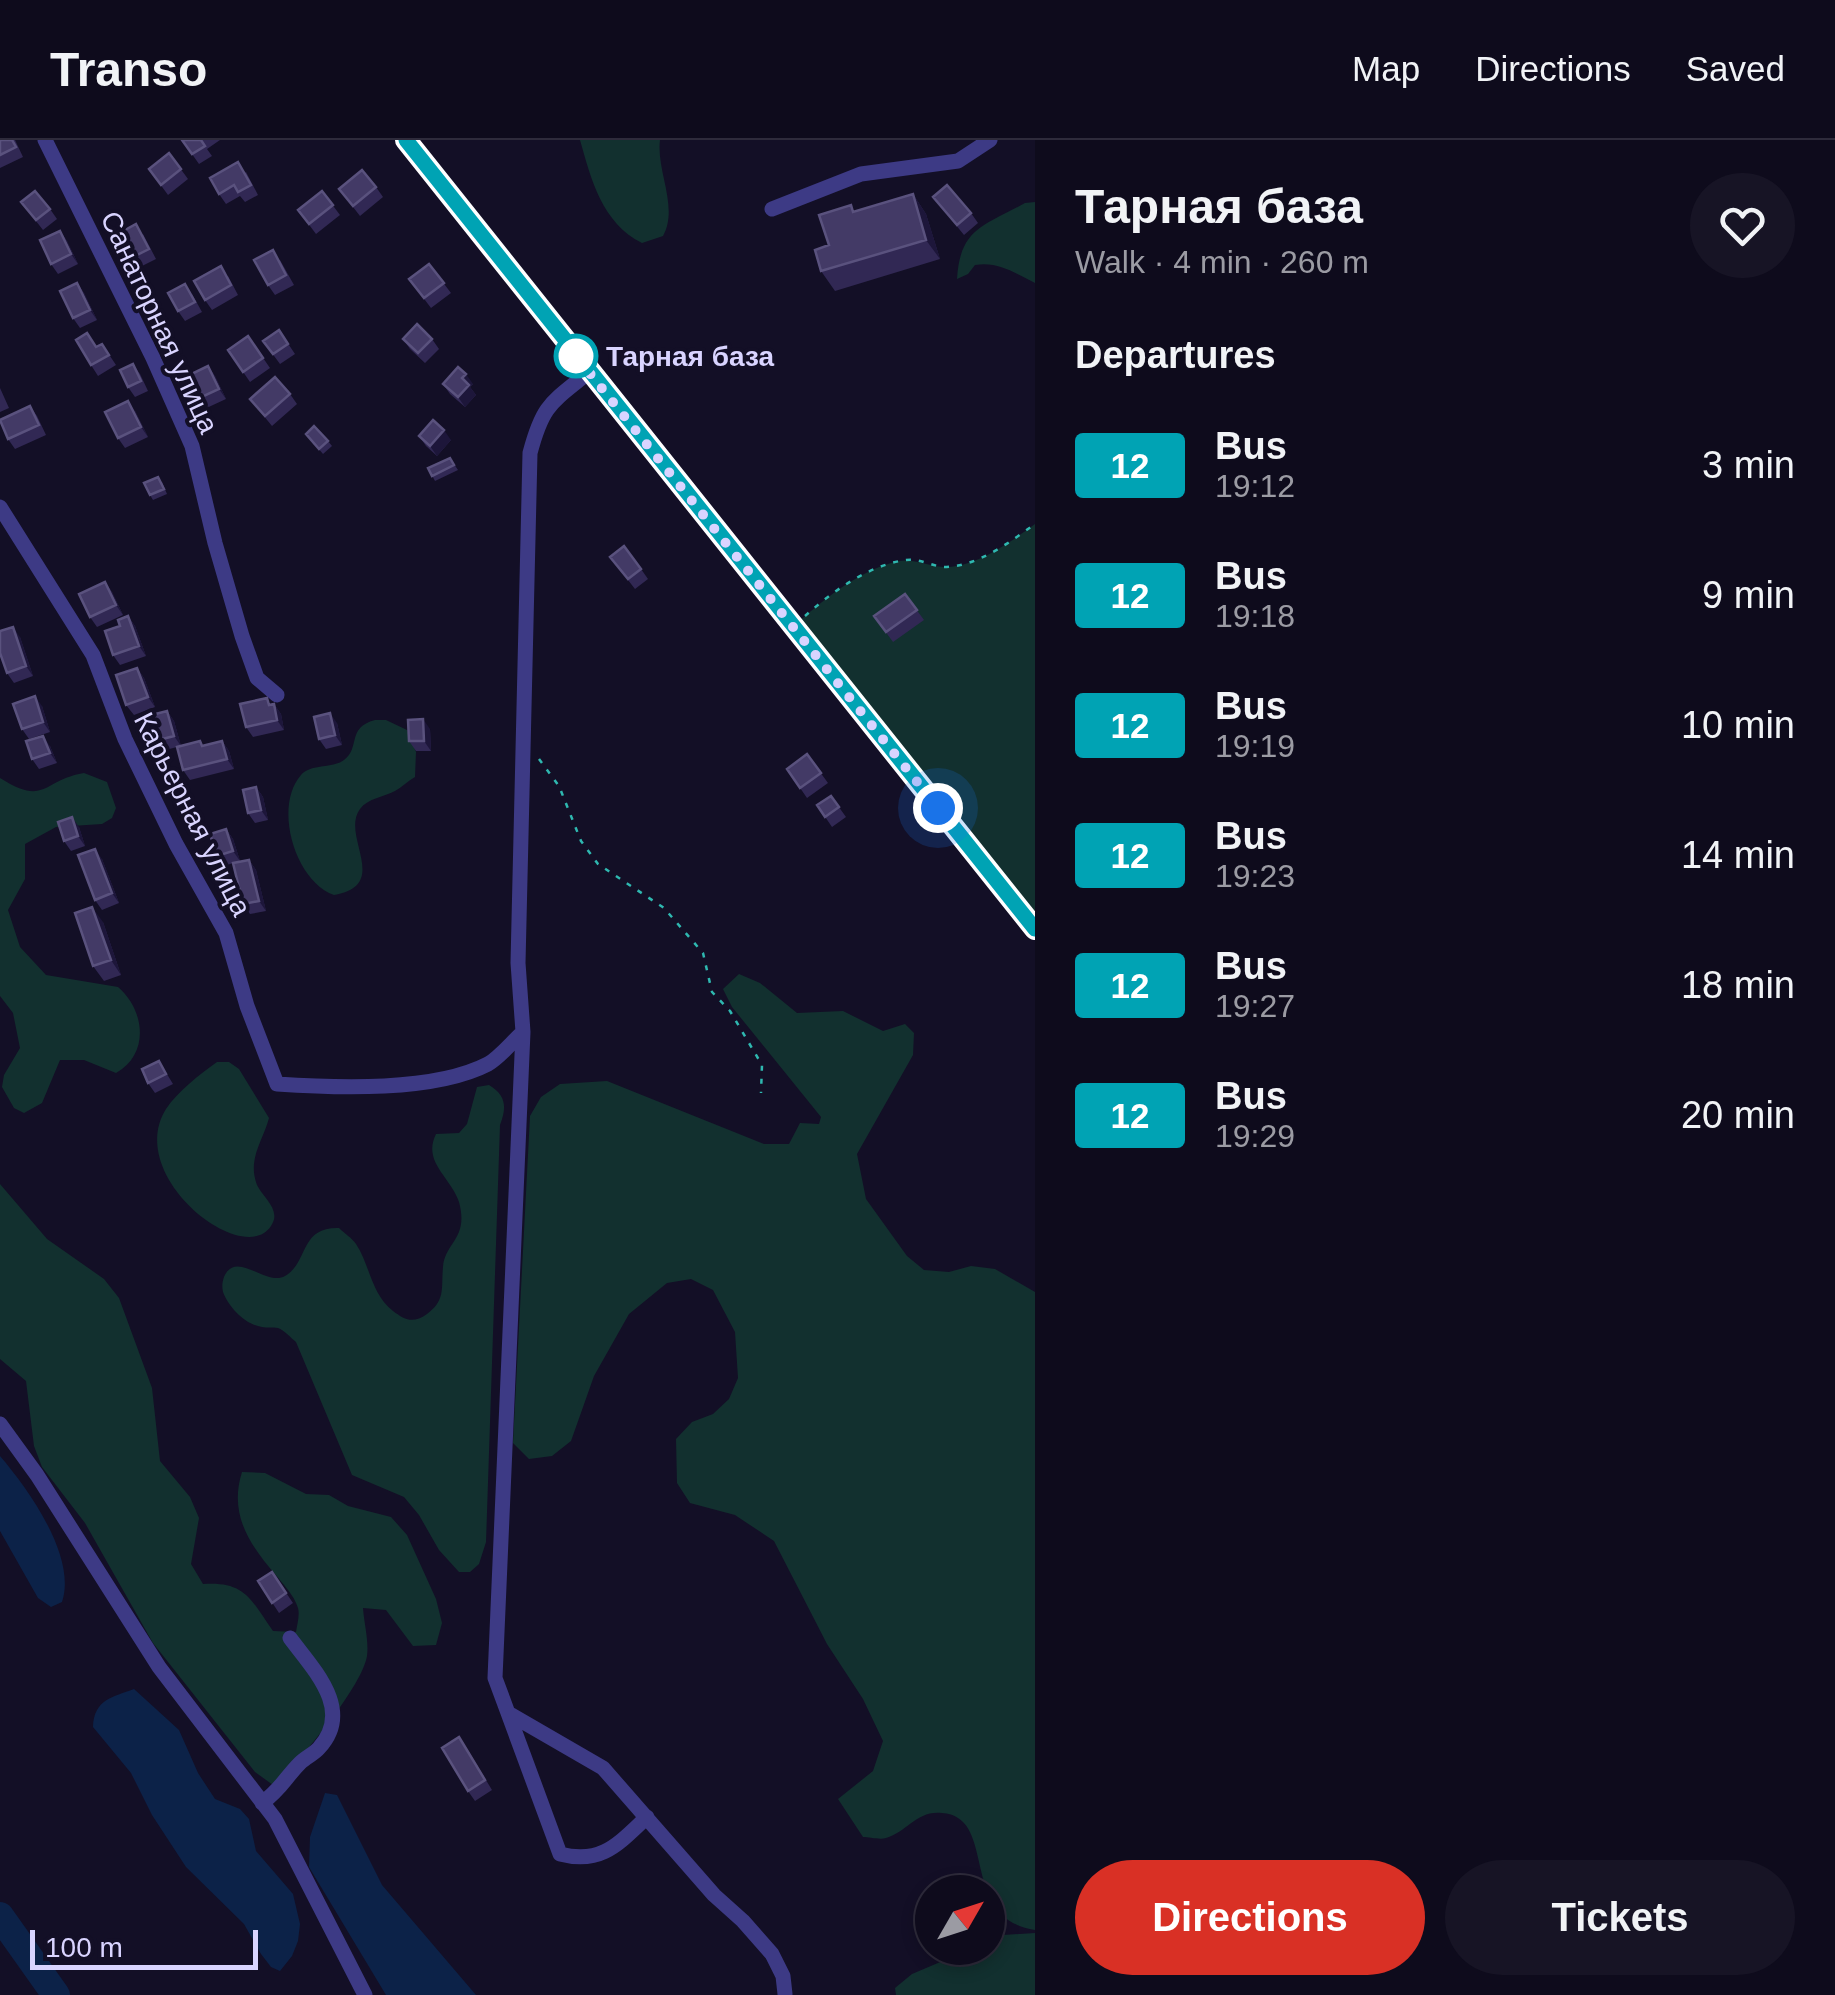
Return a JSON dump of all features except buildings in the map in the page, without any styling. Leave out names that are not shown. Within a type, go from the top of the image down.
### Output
[{"type":"street","name":"Санаторная улица","points":[[45,140],[192,446],[215,543],[256,678],[276,695]]},
{"type":"street","points":[[406,140],[1035,930]]},
{"type":"street","points":[[772,209],[861,174],[958,161],[990,140]]},
{"type":"street","points":[[589,372],[546,408],[530,453],[518,963],[522,1032],[495,1678],[560,1854],[576,1858],[608,1852],[647,1817]]},
{"type":"street","name":"Карьерная улица","points":[[0,507],[93,655],[124,739],[226,933],[247,1006],[277,1084],[337,1088],[440,1080],[490,1064],[522,1032]]},
{"type":"street","points":[[0,1424],[37,1475],[158,1667],[274,1819],[366,1995]]},
{"type":"street","points":[[262,1803],[283,1788],[300,1763],[318,1751],[332,1731],[332,1701],[325,1684],[290,1638]]},
{"type":"street","points":[[508,1713],[603,1768],[714,1896],[744,1921],[772,1954],[783,1976],[785,1994]]},
{"type":"path","points":[[794,626],[857,578],[891,562],[912,558],[941,567],[957,566],[1002,548],[1035,524]]},
{"type":"path","points":[[523,756],[538,757],[559,786],[580,841],[598,864],[664,908],[703,953],[712,992],[730,1010],[762,1065],[761,1093]]},
{"type":"green space","points":[[580,140],[660,140],[669,213],[663,236],[642,243],[617,224],[600,199]]},
{"type":"green space","points":[[1035,202],[1035,283],[1006,269],[983,264],[975,265],[957,279],[963,249],[977,230],[1025,203]]},
{"type":"green space","points":[[1035,524],[1035,930],[794,626],[839,589],[877,568],[905,561],[944,567],[969,563]]},
{"type":"green space","points":[[375,720],[386,720],[407,730],[416,752],[415,777],[360,809],[356,832],[360,881],[351,890],[334,895],[308,875],[299,859],[292,842],[289,805],[301,775],[344,760],[360,728]]},
{"type":"green space","points":[[84,773],[107,782],[116,808],[112,818],[102,824],[56,827],[25,844],[25,879],[8,910],[20,947],[46,975],[118,987],[134,1007],[139,1044],[127,1065],[116,1073],[84,1060],[60,1060],[42,1103],[24,1113],[14,1108],[2,1087],[4,1075],[20,1048],[13,1013],[0,996],[0,778],[36,791]]},
{"type":"green space","points":[[739,974],[760,983],[797,1013],[843,1011],[883,1031],[905,1024],[914,1033],[913,1055],[857,1154],[866,1199],[907,1256],[924,1270],[949,1272],[971,1266],[995,1269],[1035,1292],[1035,1930],[1005,1916],[1005,1875],[982,1875],[970,1831],[959,1819],[933,1813],[886,1838],[863,1837],[838,1799],[873,1771],[883,1741],[863,1699],[827,1644],[774,1541],[735,1515],[690,1503],[677,1483],[676,1439],[692,1422],[713,1414],[729,1399],[738,1378],[735,1332],[713,1290],[691,1279],[667,1283],[629,1314],[594,1376],[571,1441],[552,1456],[529,1459],[513,1443],[530,1116],[541,1097],[560,1084],[607,1081],[764,1144],[789,1144],[800,1123],[819,1124],[821,1117],[732,1007],[723,989]]},
{"type":"green space","points":[[217,1062],[229,1062],[239,1069],[269,1118],[257,1150],[254,1176],[273,1209],[274,1220],[257,1236],[237,1235],[214,1226],[173,1187],[161,1162],[157,1135],[166,1109]]},
{"type":"green space","points":[[489,1085],[502,1097],[504,1113],[500,1125],[486,1542],[479,1564],[470,1572],[459,1572],[439,1550],[404,1497],[352,1475],[296,1342],[278,1328],[256,1326],[244,1319],[229,1304],[222,1284],[229,1269],[236,1267],[269,1277],[285,1276],[317,1233],[339,1228],[356,1244],[386,1304],[409,1320],[427,1314],[440,1299],[445,1259],[461,1224],[459,1202],[435,1161],[433,1144],[436,1134],[459,1133],[467,1124],[477,1087]]},
{"type":"green space","points":[[0,1184],[47,1239],[104,1279],[119,1298],[152,1388],[160,1461],[190,1497],[199,1518],[191,1564],[203,1584],[238,1589],[253,1602],[273,1631],[296,1632],[296,1603],[243,1527],[238,1501],[242,1472],[265,1473],[306,1494],[329,1495],[348,1506],[391,1517],[407,1535],[436,1599],[442,1623],[436,1645],[413,1646],[386,1610],[363,1608],[367,1656],[363,1670],[328,1724],[273,1785],[255,1772],[153,1643],[85,1523],[42,1467],[34,1446],[26,1381],[0,1359]]},
{"type":"green space","points":[[1035,1933],[1035,1995],[896,1995],[895,1988],[912,1974],[933,1965],[1005,1965],[1005,1935]]},
{"type":"water","points":[[0,1456],[36,1505],[57,1545],[65,1584],[62,1602],[51,1607],[38,1598],[0,1531]]},
{"type":"water","points":[[134,1689],[179,1730],[198,1773],[215,1799],[240,1809],[249,1819],[256,1851],[293,1894],[300,1924],[298,1941],[280,1971],[271,1967],[261,1954],[244,1924],[186,1867],[152,1815],[131,1773],[93,1727],[101,1705]]},
{"type":"water","points":[[325,1793],[337,1795],[382,1885],[476,1995],[386,1995],[309,1867],[310,1837]]},
{"type":"waterway","points":[[0,1916],[56,1995]]},
{"type":"bus line","name":"12","points":[[406,140],[1035,929]]},
{"type":"place","name":"Тарная база","points":[[576,356]]},
{"type":"route","points":[[576,356],[572,351],[938,808]]}]
